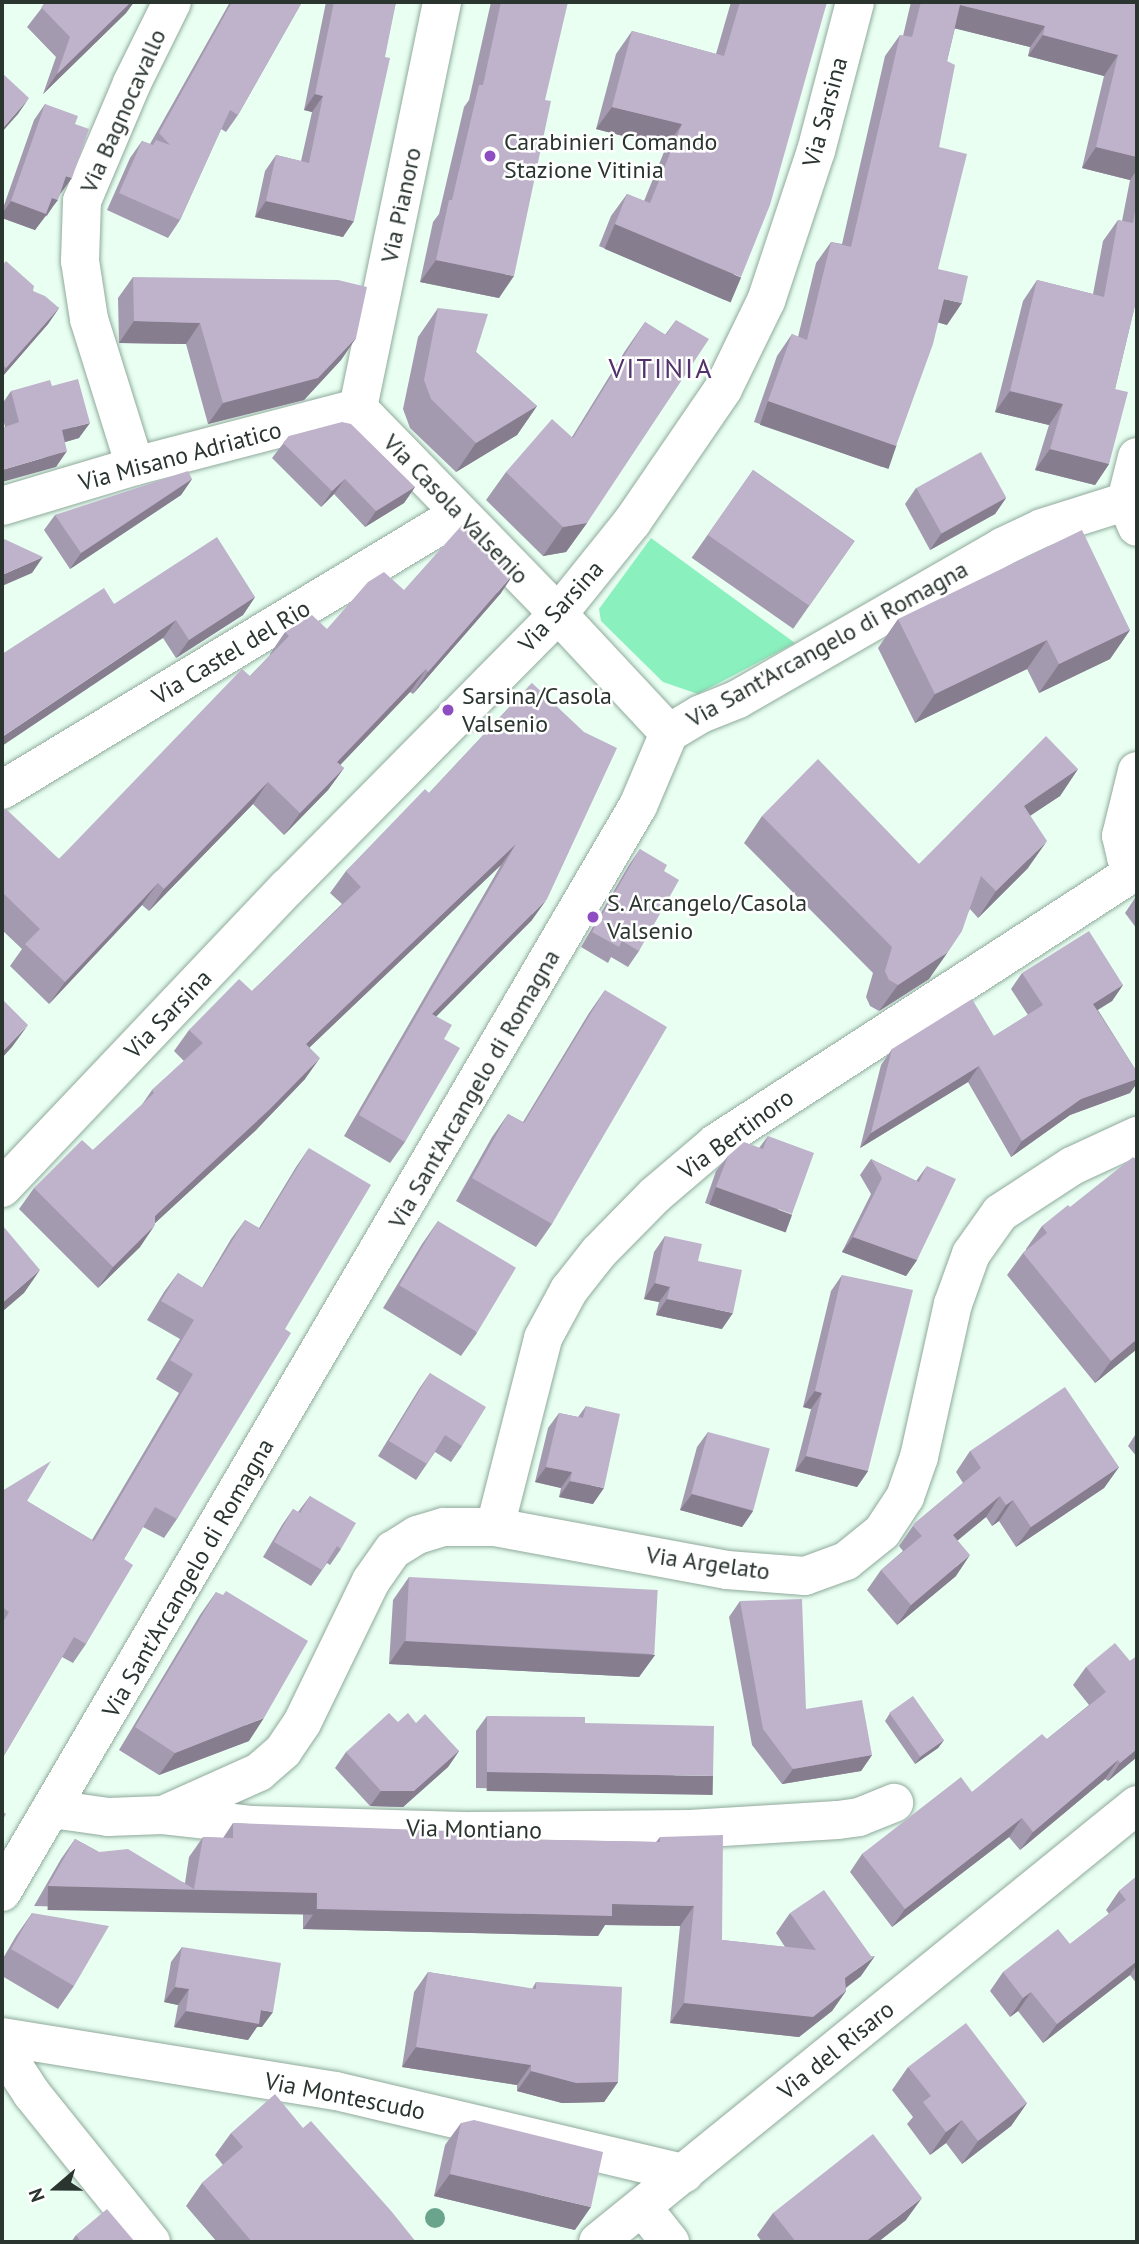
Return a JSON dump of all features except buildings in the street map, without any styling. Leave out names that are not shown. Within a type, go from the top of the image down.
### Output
[{"type":"street","name":"Via Bagnocavallo","points":[[135,466],[89,319],[80,261],[82,201],[132,83],[172,2]]},
{"type":"street","name":"Via Pianoro","points":[[358,408],[442,2]]},
{"type":"street","name":"Via Sarsina","points":[[2,1188],[288,888],[558,614],[632,522],[723,389],[766,301],[816,150],[855,2]]},
{"type":"street","name":"Via Misano Adriatico","points":[[2,506],[135,466],[358,408]]},
{"type":"street","name":"Via Casola Valsenio","points":[[358,408],[558,614],[668,733]]},
{"type":"street","points":[[1134,509],[1137,457]]},
{"type":"street","name":"Via Sant'Arcangelo di Romagna","points":[[2,1892],[631,818],[650,782],[668,733],[738,699],[1002,547],[1042,528],[1134,509]]},
{"type":"street","name":"Via Castel del Rio","points":[[2,790],[459,514]]},
{"type":"street","points":[[1137,771],[1121,836],[1126,857],[1137,871]]},
{"type":"street","name":"Via Bertinoro","points":[[495,1527],[543,1338],[577,1281],[599,1252],[636,1214],[716,1143],[766,1108],[1137,871]]},
{"type":"street","name":"Via Argelato","points":[[163,1815],[259,1772],[283,1751],[302,1723],[353,1613],[393,1550],[416,1535],[444,1527],[495,1527],[727,1570],[805,1576],[846,1561],[882,1532],[905,1497],[919,1457],[953,1304],[971,1254],[1000,1213],[1072,1166],[1137,1136]]},
{"type":"street","name":"Via Montiano","points":[[52,1809],[108,1817],[163,1815],[252,1825],[458,1830],[690,1829],[838,1820],[859,1817],[894,1803]]},
{"type":"street","name":"Via del Risaro","points":[[598,2242],[684,2173],[1040,1902],[1137,1805]]},
{"type":"street","name":"Via Montescudo","points":[[2,2037],[336,2091],[684,2173]]},
{"type":"street","points":[[2,2048],[32,2094],[151,2242]]},
{"type":"street","points":[[642,2207],[670,2242]]},
{"type":"green space","points":[[651,538],[795,643],[698,694],[663,682],[601,621],[599,609]]},
{"type":"place","name":"Carabinieri Comando Stazione Vitinia","points":[[490,156]]},
{"type":"place","name":"Sarsina/Casola Valsenio","points":[[448,710]]},
{"type":"place","name":"S. Arcangelo/Casola Valsenio","points":[[593,917]]},
{"type":"district","name":"VITINIA","points":[[661,368]]}]
